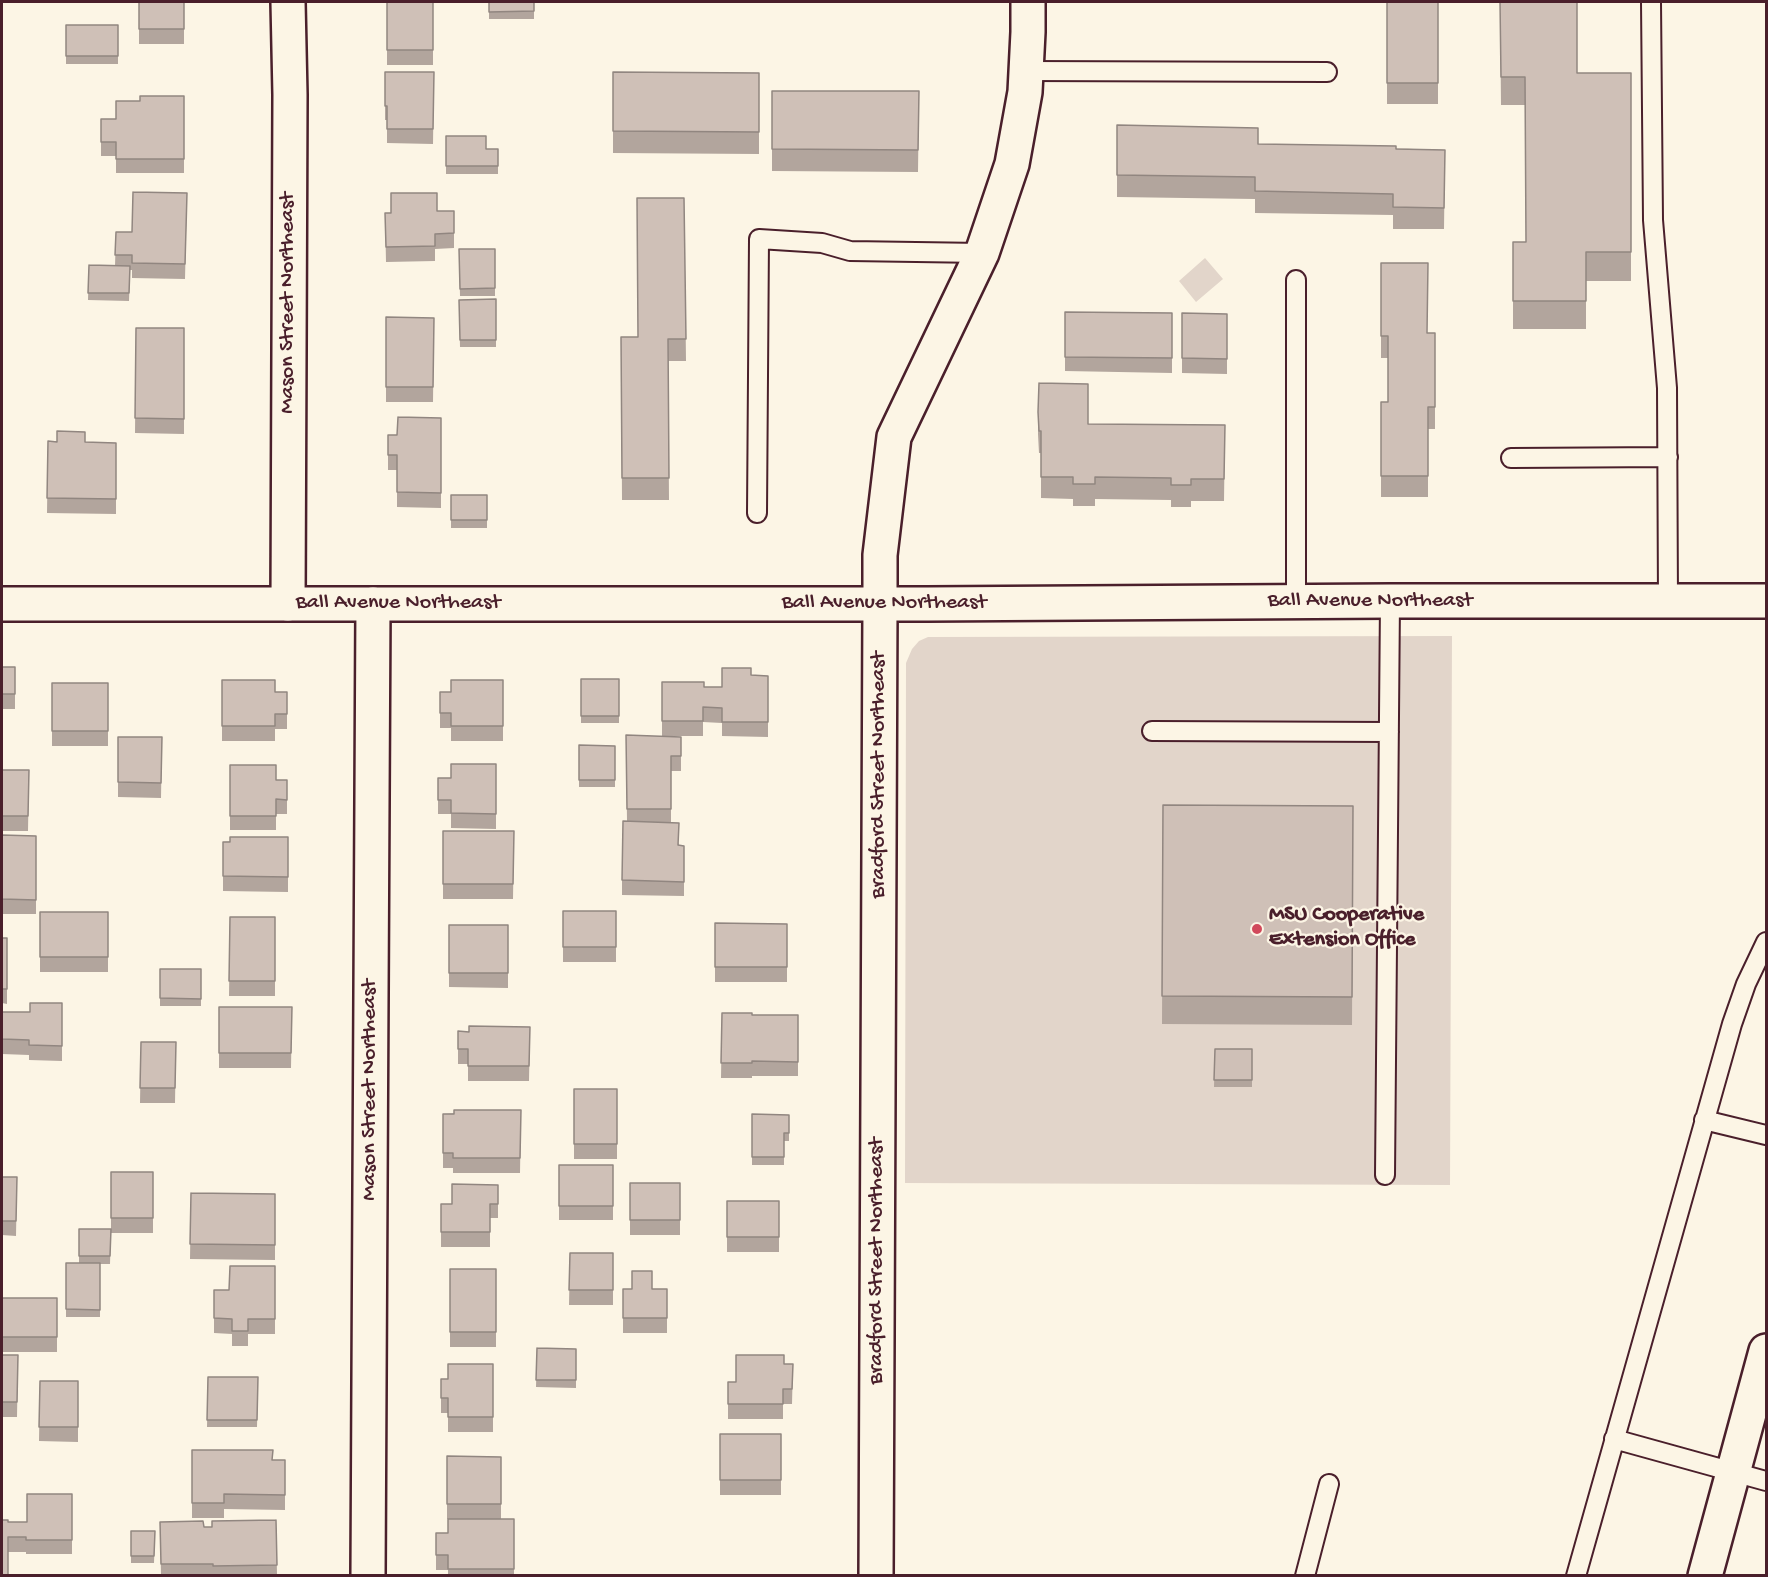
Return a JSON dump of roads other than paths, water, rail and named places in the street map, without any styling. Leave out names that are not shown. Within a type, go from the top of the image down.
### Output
[{"type":"street","name":"Mason Street Northeast","points":[[288,2],[290,95],[288,604]]},
{"type":"street","name":"Bradford Street Northeast","points":[[876,1575],[880,555],[894,437],[982,253],[1012,164],[1025,92],[1028,2]]},
{"type":"street","name":"Ball Avenue Northeast","points":[[2,604],[1767,601]]},
{"type":"street","name":"Mason Street Northeast","points":[[368,1575],[373,604]]},
{"type":"street","points":[[1706,1575],[1767,1351]]},
{"type":"lane","points":[[1652,2],[1653,220],[1667,388],[1668,601]]},
{"type":"lane","points":[[1027,71],[1327,72]]},
{"type":"lane","points":[[757,513],[759,239],[822,243],[850,251],[982,253]]},
{"type":"lane","points":[[1296,280],[1296,602]]},
{"type":"lane","points":[[1511,458],[1668,457]]},
{"type":"lane","points":[[1385,1175],[1390,601]]},
{"type":"lane","points":[[1152,731],[1389,732]]},
{"type":"lane","points":[[1576,1575],[1732,1024],[1746,984],[1767,942]]},
{"type":"lane","points":[[1704,1120],[1767,1136]]},
{"type":"lane","points":[[1614,1439],[1767,1481]]},
{"type":"lane","points":[[1305,1575],[1329,1484]]},
{"type":"place","name":"MSU Cooperative Extension Office","points":[[1257,929]]}]
